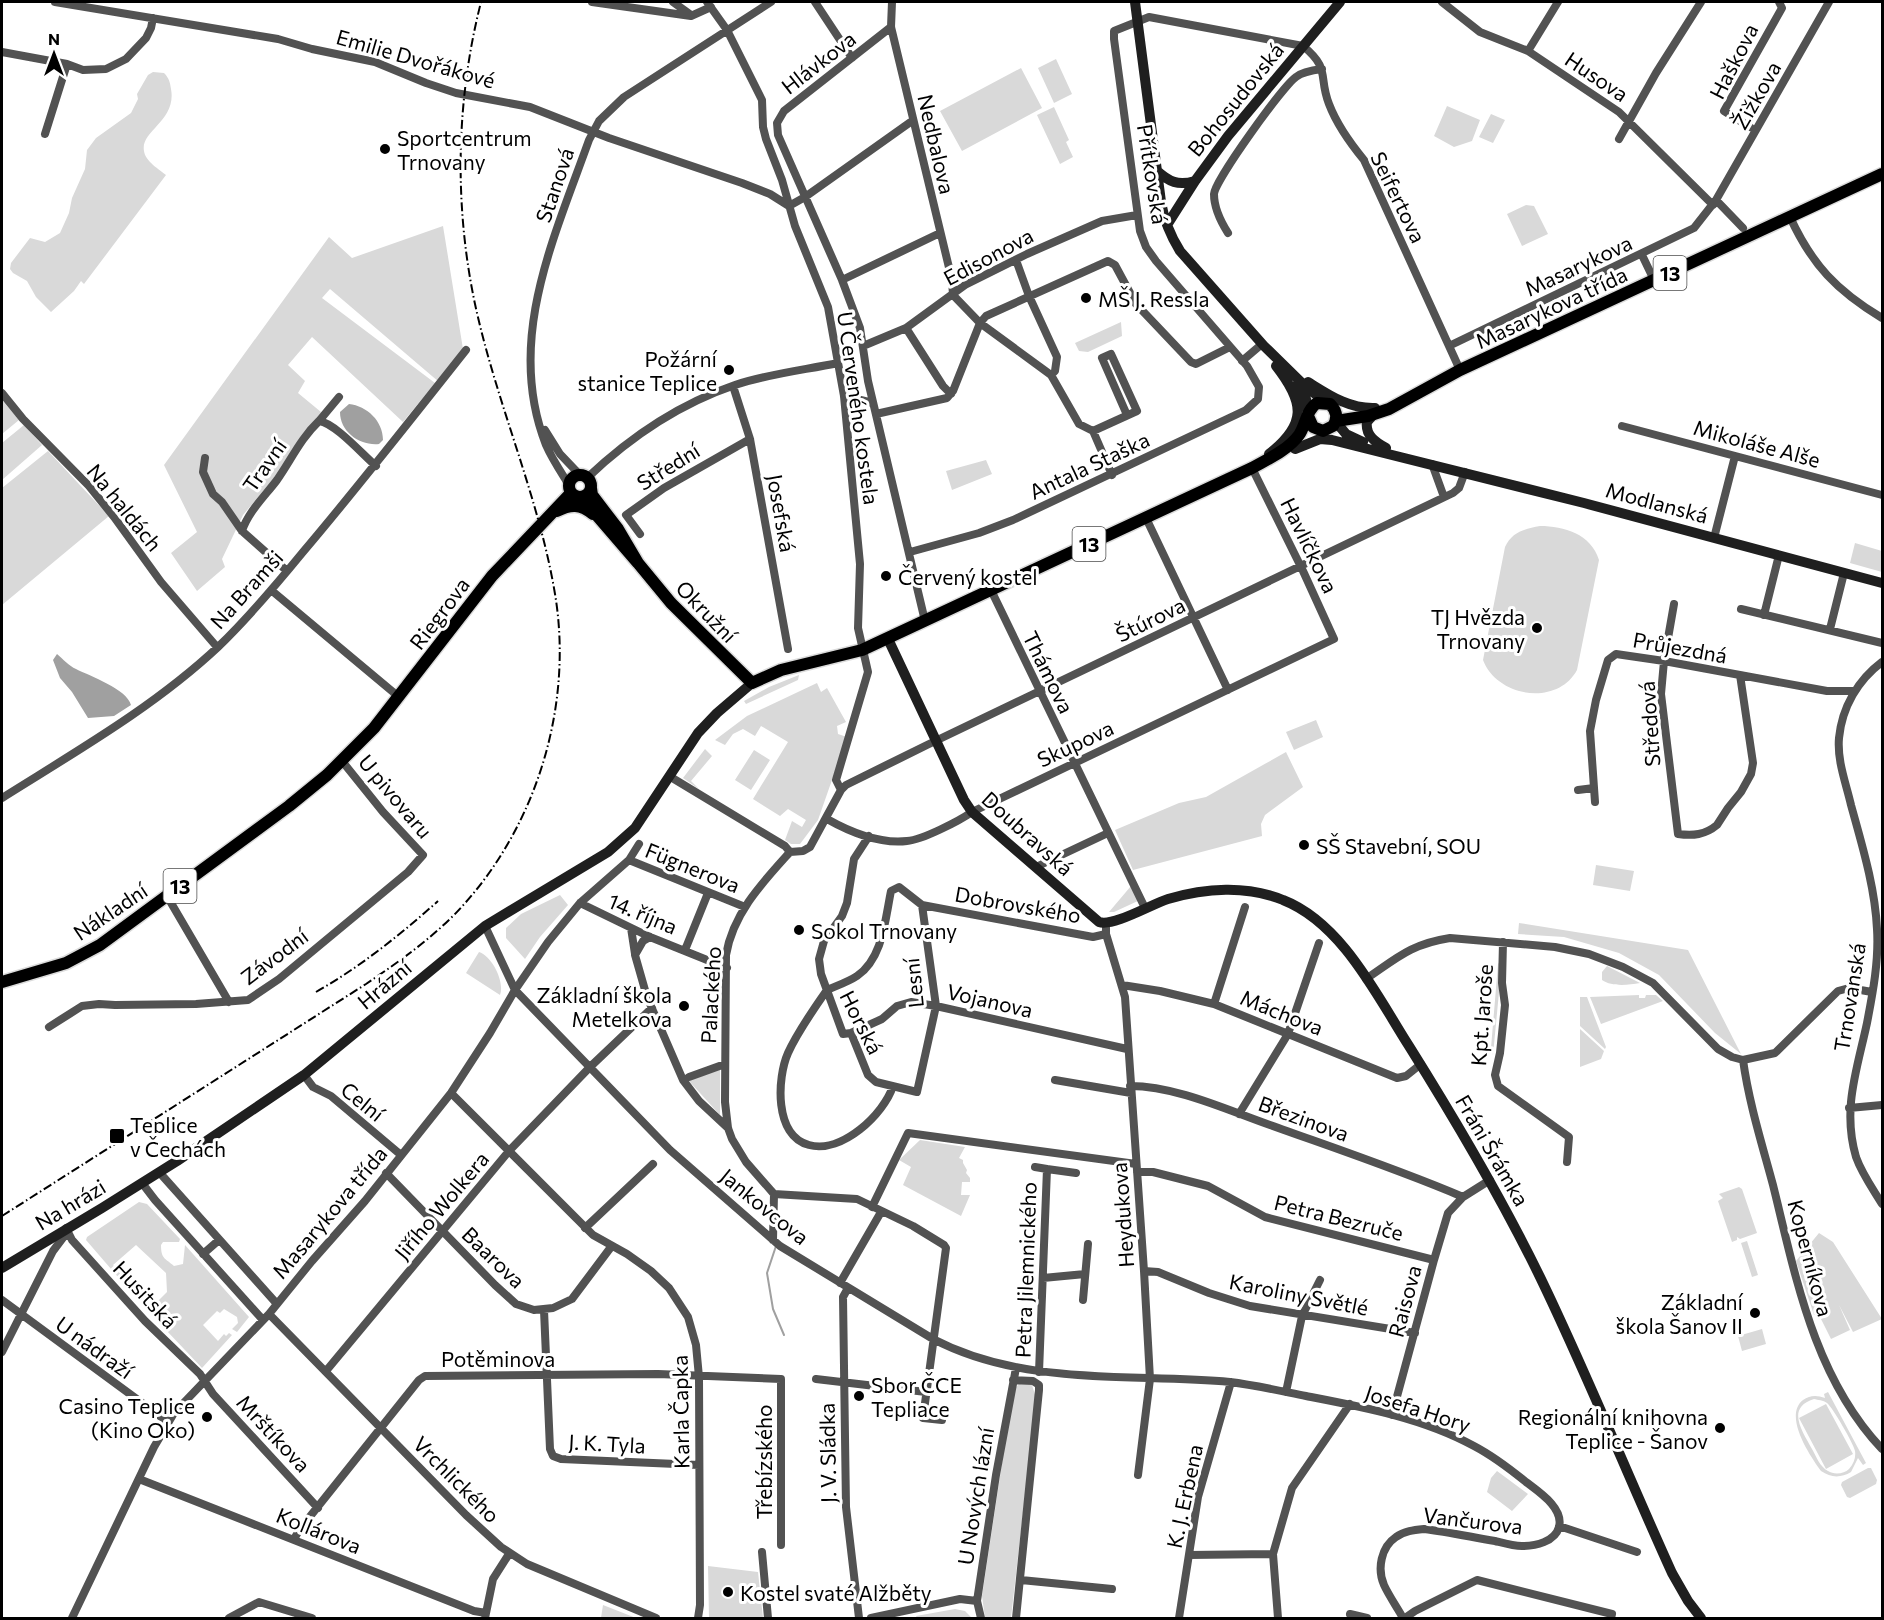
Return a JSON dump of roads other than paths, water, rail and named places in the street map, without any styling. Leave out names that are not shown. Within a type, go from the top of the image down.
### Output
[{"type":"main road","name":"Masarykova třída","points":[[752,683],[782,670],[862,650],[888,639],[1252,468],[1270,462],[1295,448],[1313,433],[1330,429],[1336,422],[1394,407],[1431,384],[1460,370],[1882,174]]},
{"type":"main road","points":[[1322,431],[1311,425],[1308,414],[1312,406],[1317,403],[1330,404],[1336,412],[1336,422]]},
{"type":"main road","name":"Masarykova třída","points":[[1330,404],[1346,411],[1374,411]]},
{"type":"main road","name":"Masarykova třída","points":[[1252,468],[1295,440],[1303,429],[1308,414]]},
{"type":"main road","name":"Riegrova","points":[[342,760],[374,728],[492,576],[548,516],[580,486]]},
{"type":"main road","name":"Okružní","points":[[580,486],[615,537],[671,603],[752,683]]},
{"type":"main road","name":"Okružní","points":[[580,486],[592,495],[618,529],[638,563]]},
{"type":"main road","name":"13","points":[[548,516],[568,506],[579,506],[593,514],[615,537]]},
{"type":"main road","name":"Nákladní","points":[[2,982],[48,969],[83,955],[289,806],[342,760]]},
{"type":"street","name":"Emilie Dvořákové","points":[[55,2],[278,39],[312,49],[358,57],[448,91],[530,108],[742,183],[770,194],[789,206]]},
{"type":"street","points":[[591,2],[691,15],[709,4]]},
{"type":"street","points":[[673,2],[691,15]]},
{"type":"street","name":"Stanová","points":[[580,486],[547,446],[533,389],[530,361],[532,322],[537,297],[555,237],[593,130],[604,115],[624,97],[771,2]]},
{"type":"street","points":[[815,2],[852,58]]},
{"type":"street","name":"Nedbalova","points":[[892,2],[891,27],[952,280],[953,295]]},
{"type":"street","name":"Přítkovská","points":[[1135,2],[1156,170],[1163,215],[1167,225],[1180,250],[1303,393],[1308,404],[1308,414]]},
{"type":"street","name":"Bohosudovská","points":[[1167,225],[1228,136],[1340,2]]},
{"type":"street","name":"Husova","points":[[1442,2],[1480,32],[1528,51],[1629,121],[1743,228]]},
{"type":"street","points":[[1528,51],[1558,2]]},
{"type":"street","points":[[1619,139],[1656,72],[1701,2]]},
{"type":"street","name":"Haškova","points":[[1750,127],[1724,111],[1782,8],[1779,2]]},
{"type":"street","name":"Žižkova","points":[[1715,203],[1829,2]]},
{"type":"street","name":"U Červeného kostela","points":[[709,4],[727,30],[762,100],[764,135],[828,307],[848,426],[860,564],[858,628],[862,650]]},
{"type":"street","points":[[1138,20],[1149,17],[1303,46]]},
{"type":"street","points":[[2,52],[67,64],[83,70],[106,69],[126,59],[146,38],[153,18]]},
{"type":"street","name":"Přítkovská","points":[[1138,20],[1114,31],[1114,39],[1140,231],[1146,247],[1156,261],[1242,361],[1257,382]]},
{"type":"street","name":"Hlávkova","points":[[805,197],[778,135],[777,123],[784,111],[891,27]]},
{"type":"street","name":"Seifertova","points":[[1303,46],[1319,61],[1329,103],[1348,142],[1364,160],[1460,370]]},
{"type":"street","points":[[45,134],[67,64]]},
{"type":"street","name":"Bohosudovská","points":[[1228,233],[1216,208],[1214,194],[1217,185],[1233,158],[1296,77],[1322,69]]},
{"type":"street","points":[[789,206],[912,121]]},
{"type":"street","points":[[1156,170],[1167,180],[1176,184],[1195,181]]},
{"type":"street","name":"U Červeného kostela","points":[[805,197],[842,280],[860,328],[866,374],[925,621]]},
{"type":"street","name":"Masarykova","points":[[1449,346],[1692,230],[1715,203]]},
{"type":"street","name":"Edisonova","points":[[864,346],[906,328],[965,285],[1016,260],[1102,221],[1137,215]]},
{"type":"street","points":[[1790,217],[1807,250],[1827,277],[1882,318]]},
{"type":"street","points":[[842,280],[940,233]]},
{"type":"street","points":[[1642,255],[1654,280]]},
{"type":"street","points":[[1016,260],[1029,296],[1057,357],[1055,371],[1051,375]]},
{"type":"street","points":[[876,414],[945,399],[951,394],[986,316],[1102,262],[1108,261],[1115,265],[1136,304],[1192,363],[1196,364],[1230,347]]},
{"type":"street","points":[[953,295],[981,323],[1051,375],[1079,424],[1093,431],[1112,475]]},
{"type":"street","points":[[906,328],[943,386],[951,394]]},
{"type":"street","points":[[1242,361],[1264,345]]},
{"type":"street","points":[[1264,345],[1304,378],[1335,398],[1356,407],[1374,411],[1367,422],[1368,432],[1374,440],[1388,449]]},
{"type":"street","points":[[1252,468],[1287,438],[1298,417],[1293,392],[1264,345]]},
{"type":"street","name":"Přítkovská","points":[[1264,345],[1305,386],[1330,404]]},
{"type":"street","name":"Na Bramši","points":[[2,798],[128,717],[168,689],[218,647],[271,590],[376,466],[466,350]]},
{"type":"street","points":[[1093,431],[1137,411],[1111,354],[1102,358],[1127,415]]},
{"type":"street","name":"Riegrova","points":[[580,486],[606,460],[631,440],[686,406],[733,386],[838,363]]},
{"type":"street","name":"Antala Staška","points":[[910,552],[1007,522],[1112,475],[1250,408],[1259,396],[1257,382]]},
{"type":"street","name":"Josefská","points":[[733,386],[750,439],[788,649]]},
{"type":"street","name":"Na haldách","points":[[2,393],[47,445],[89,486],[161,582],[218,647]]},
{"type":"street","points":[[844,396],[873,403]]},
{"type":"street","name":"Travní","points":[[242,531],[246,520],[278,479],[299,444],[339,397]]},
{"type":"street","name":"Stanová","points":[[539,418],[580,486]]},
{"type":"street","points":[[319,421],[332,427],[376,466]]},
{"type":"street","points":[[1336,422],[1350,437],[1420,461]]},
{"type":"street","name":"Mikoláše Alše","points":[[1622,426],[1882,495]]},
{"type":"street","points":[[1322,431],[1367,449]]},
{"type":"street","name":"Střední","points":[[640,534],[626,515],[663,488],[750,439]]},
{"type":"street","points":[[1295,448],[1323,439],[1420,461]]},
{"type":"street","points":[[1714,538],[1735,456]]},
{"type":"street","points":[[205,458],[203,472],[210,490],[222,502],[242,531],[287,571]]},
{"type":"street","name":"Modlanská","points":[[1420,461],[1882,583]]},
{"type":"street","points":[[1432,464],[1444,497]]},
{"type":"street","name":"Havlíčkova","points":[[1252,468],[1301,566],[1334,639]]},
{"type":"street","name":"Štúrova","points":[[841,790],[846,784],[1444,497],[1459,488],[1466,472]]},
{"type":"street","points":[[1146,518],[1228,690]]},
{"type":"street","points":[[1764,615],[1779,555]]},
{"type":"street","points":[[1830,629],[1845,573]]},
{"type":"street","points":[[271,590],[399,697]]},
{"type":"street","name":"Thámova","points":[[991,590],[1145,908]]},
{"type":"street","name":"Středová","points":[[1674,604],[1661,694],[1678,834],[1700,834],[1710,831],[1717,825],[1751,774],[1752,753],[1740,675]]},
{"type":"street","points":[[1741,609],[1882,642]]},
{"type":"street","name":"Doubravská","points":[[888,639],[972,812],[1106,929]]},
{"type":"street","name":"Skupova","points":[[827,819],[868,836],[893,841],[910,841],[961,819],[1334,639]]},
{"type":"street","name":"Palackého","points":[[774,1194],[764,1185],[738,1151],[728,1128],[726,1064],[728,947],[745,907],[790,852],[803,851],[810,847],[841,790],[836,780],[868,672],[862,650]]},
{"type":"street","name":"Průjezdná","points":[[1595,802],[1590,731],[1596,700],[1608,660],[1616,654],[1827,691],[1854,691]]},
{"type":"street","name":"Trnovanská","points":[[1882,662],[1862,679],[1854,691],[1842,723],[1839,755],[1872,886],[1877,928],[1877,964],[1851,1087],[1849,1108],[1857,1158],[1864,1176],[1882,1204]]},
{"type":"street","name":"Masarykova třída","points":[[635,828],[698,734],[717,713],[752,683]]},
{"type":"street","name":"U pivovaru","points":[[342,760],[383,812],[423,855]]},
{"type":"street","points":[[669,776],[785,846],[790,852]]},
{"type":"street","points":[[1578,790],[1594,788]]},
{"type":"street","name":"Hrázní","points":[[159,1172],[304,1075],[485,926],[596,860],[635,828]]},
{"type":"street","points":[[1036,867],[1108,833]]},
{"type":"street","name":"Horská","points":[[868,836],[854,859],[849,892],[842,916],[824,941],[819,959],[821,974],[843,1035],[851,1033],[868,1075],[876,1082],[917,1092]]},
{"type":"street","name":"Masarykova třída","points":[[72,1618],[168,1422],[179,1407],[277,1305],[386,1173],[451,1093],[515,990],[548,942],[580,903],[628,860],[639,844]]},
{"type":"street","name":"Závodní","points":[[49,1027],[82,1006],[248,1000],[265,990],[408,872],[423,855]]},
{"type":"street","name":"Fügnerova","points":[[628,860],[745,907]]},
{"type":"street","points":[[894,1086],[880,1111],[865,1126],[847,1138],[827,1145],[816,1146],[802,1142],[792,1133],[783,1117],[780,1104],[788,1054],[826,990],[855,978],[871,963],[880,939],[891,891],[899,886],[922,905]]},
{"type":"street","name":"Fráni Šrámka","points":[[1106,929],[1145,908],[1166,900],[1209,890],[1244,891],[1271,896],[1299,907],[1341,944],[1421,1064],[1490,1180],[1540,1276],[1672,1573],[1683,1594],[1701,1618]]},
{"type":"street","points":[[684,950],[708,893]]},
{"type":"street","points":[[167,896],[229,1002]]},
{"type":"street","name":"14. října","points":[[580,903],[650,937],[727,968]]},
{"type":"street","name":"Dobrovského","points":[[922,905],[1093,937],[1106,929]]},
{"type":"street","name":"Lesní","points":[[917,1092],[936,1006],[922,905]]},
{"type":"street","points":[[1214,1004],[1245,907]]},
{"type":"street","name":"Jankovcova","points":[[485,926],[515,990],[670,1150],[773,1240],[848,1288],[950,1348],[1016,1368],[1041,1372],[1149,1379]]},
{"type":"street","points":[[632,928],[635,955],[652,1008],[683,1080],[699,1101],[728,1128]]},
{"type":"street","points":[[1106,929],[1122,985],[1128,1049]]},
{"type":"street","points":[[635,955],[643,941],[650,937]]},
{"type":"street","points":[[1366,979],[1412,948],[1431,941],[1462,939],[1577,951],[1637,973],[1653,983],[1718,1049],[1743,1060],[1775,1053],[1838,991],[1849,988],[1872,992]]},
{"type":"street","name":"Kpt. Jaroše","points":[[1503,942],[1502,983],[1505,1005],[1495,1082],[1569,1137],[1567,1162]]},
{"type":"street","points":[[1239,1114],[1288,1034],[1319,943]]},
{"type":"street","name":"Máchova","points":[[1122,985],[1160,991],[1214,1004],[1397,1078],[1406,1076],[1421,1064]]},
{"type":"street","name":"Vojanova","points":[[851,1033],[882,1019],[897,1006],[911,1002],[1128,1049]]},
{"type":"street","name":"Jiřího Wolkera","points":[[326,1371],[509,1151],[590,1067],[652,1008]]},
{"type":"street","name":"Heydukova","points":[[1128,1049],[1144,1271],[1149,1379],[1138,1475]]},
{"type":"street","name":"Koperníkova","points":[[1743,1060],[1751,1102],[1798,1283],[1818,1349],[1851,1408],[1882,1449]]},
{"type":"street","points":[[689,1077],[726,1064]]},
{"type":"street","name":"Celní","points":[[304,1075],[313,1086],[331,1096],[400,1155]]},
{"type":"street","name":"Březinova","points":[[1054,1080],[1130,1090],[1144,1086],[1181,1094],[1462,1197]]},
{"type":"street","name":"Karla Čapka","points":[[451,1093],[585,1228],[651,1271],[669,1288],[688,1317],[696,1345],[699,1377],[700,1605],[698,1618]]},
{"type":"street","points":[[1849,1108],[1882,1105]]},
{"type":"street","name":"Petra Bezruče","points":[[872,1207],[908,1133],[1028,1149],[1153,1172],[1208,1186],[1265,1217],[1434,1260]]},
{"type":"street","points":[[585,1228],[653,1164]]},
{"type":"street","name":"Petra Jilemnického","points":[[1035,1167],[1076,1173]]},
{"type":"street","name":"Petra Jilemnického","points":[[1041,1372],[1047,1168]]},
{"type":"street","points":[[159,1172],[277,1305]]},
{"type":"street","name":"Na hrázi","points":[[2,1268],[159,1172]]},
{"type":"street","name":"Baarova","points":[[386,1173],[442,1232],[516,1304],[534,1310],[544,1310]]},
{"type":"street","name":"Raisova","points":[[1392,1415],[1448,1213],[1462,1197],[1490,1180]]},
{"type":"street","points":[[142,1183],[154,1200],[263,1320]]},
{"type":"street","points":[[773,1240],[774,1194],[857,1199],[913,1226],[944,1245],[946,1248],[923,1418],[942,1420]]},
{"type":"street","points":[[840,1283],[881,1212]]},
{"type":"street","points":[[2,1352],[53,1251],[65,1235],[66,1228]]},
{"type":"street","name":"Husitská","points":[[66,1228],[72,1240],[145,1321],[205,1381]]},
{"type":"street","points":[[203,1254],[219,1240]]},
{"type":"street","points":[[1083,1300],[1088,1244]]},
{"type":"street","points":[[544,1310],[572,1299],[611,1247]]},
{"type":"street","name":"Karoliny Světlé","points":[[1144,1271],[1158,1272],[1209,1293],[1250,1306],[1414,1333]]},
{"type":"street","points":[[1044,1278],[1085,1274]]},
{"type":"street","points":[[1286,1392],[1302,1316],[1320,1280]]},
{"type":"street","name":"J. V. Sládka","points":[[848,1288],[843,1297],[845,1416],[843,1427],[846,1441],[846,1507],[860,1618]]},
{"type":"street","name":"U nádraží","points":[[2,1300],[168,1422]]},
{"type":"street","name":"J. K. Tyla","points":[[544,1310],[551,1454],[556,1458],[699,1465]]},
{"type":"street","name":"Vrchlického","points":[[269,1314],[466,1515],[509,1554],[526,1564],[656,1618]]},
{"type":"street","name":"U Nových lázní","points":[[981,1618],[976,1601],[1016,1368]]},
{"type":"street","points":[[1016,1618],[1041,1372]]},
{"type":"street","name":"Potěminova","points":[[294,1539],[419,1380],[425,1376],[658,1374],[781,1379]]},
{"type":"street","name":"Třebízského","points":[[780,1545],[781,1379]]},
{"type":"street","points":[[816,1379],[926,1392]]},
{"type":"street","name":"Josefa Hory","points":[[1149,1379],[1231,1382],[1350,1404],[1392,1415],[1456,1437],[1500,1462],[1538,1491],[1559,1515],[1559,1526]]},
{"type":"street","points":[[1013,1380],[1032,1381],[1039,1385]]},
{"type":"street","name":"Mrštíkova","points":[[205,1381],[213,1394],[318,1508]]},
{"type":"street","name":"K. J. Erbena","points":[[1179,1618],[1198,1497],[1231,1382]]},
{"type":"street","points":[[1278,1618],[1273,1554],[1292,1488],[1350,1404]]},
{"type":"street","name":"Kollárova","points":[[139,1479],[485,1616]]},
{"type":"street","points":[[1559,1526],[1637,1552]]},
{"type":"street","name":"Vančurova","points":[[1404,1618],[1383,1583],[1380,1567],[1383,1551],[1395,1537],[1424,1529],[1521,1546],[1546,1541],[1556,1535],[1559,1526]]},
{"type":"street","points":[[762,1552],[768,1618]]},
{"type":"street","points":[[485,1616],[493,1579],[509,1554]]},
{"type":"street","points":[[1189,1555],[1273,1554]]},
{"type":"street","points":[[1021,1580],[1112,1589]]},
{"type":"street","points":[[1404,1618],[1477,1580],[1612,1616]]},
{"type":"street","points":[[871,1618],[960,1599],[976,1601]]},
{"type":"street","points":[[229,1618],[259,1602],[312,1618]]},
{"type":"street","points":[[1350,1614],[1367,1618]]},
{"type":"waterway","points":[[776,1246],[767,1273],[773,1309],[784,1335]]},
{"type":"railway","points":[[2,1216],[366,984],[412,952],[454,915],[482,882],[507,846],[527,807],[542,766],[553,724],[559,681],[559,637],[555,594],[548,558],[484,341],[468,267],[461,191],[461,153],[467,77],[481,2]]},
{"type":"railway","points":[[316,992],[379,950],[438,901]]},
{"type":"place","name":"Sportcentrum Trnovany","points":[[385,149]]},
{"type":"place","name":"MŠ J. Ressla","points":[[1086,298]]},
{"type":"place","name":"Požární stanice Teplice","points":[[729,370]]},
{"type":"place","name":"Červený kostel","points":[[886,576]]},
{"type":"place","name":"TJ Hvězda Trnovany","points":[[1537,628]]},
{"type":"place","name":"SŠ Stavební, SOU","points":[[1304,845]]},
{"type":"place","name":"Sokol Trnovany","points":[[799,930]]},
{"type":"place","name":"Základní škola Metelkova","points":[[684,1006]]},
{"type":"place","name":"Teplice v Čechách","points":[[117,1136]]},
{"type":"place","name":"Základní škola Šanov II","points":[[1755,1313]]},
{"type":"place","name":"Sbor ČCE Tepliace","points":[[859,1396]]},
{"type":"place","name":"Casino Teplice (Kino Oko)","points":[[207,1417]]},
{"type":"place","name":"Regionální knihovna Teplice - Šanov","points":[[1720,1428]]},
{"type":"place","name":"Kostel svaté Alžběty","points":[[728,1592]]}]
